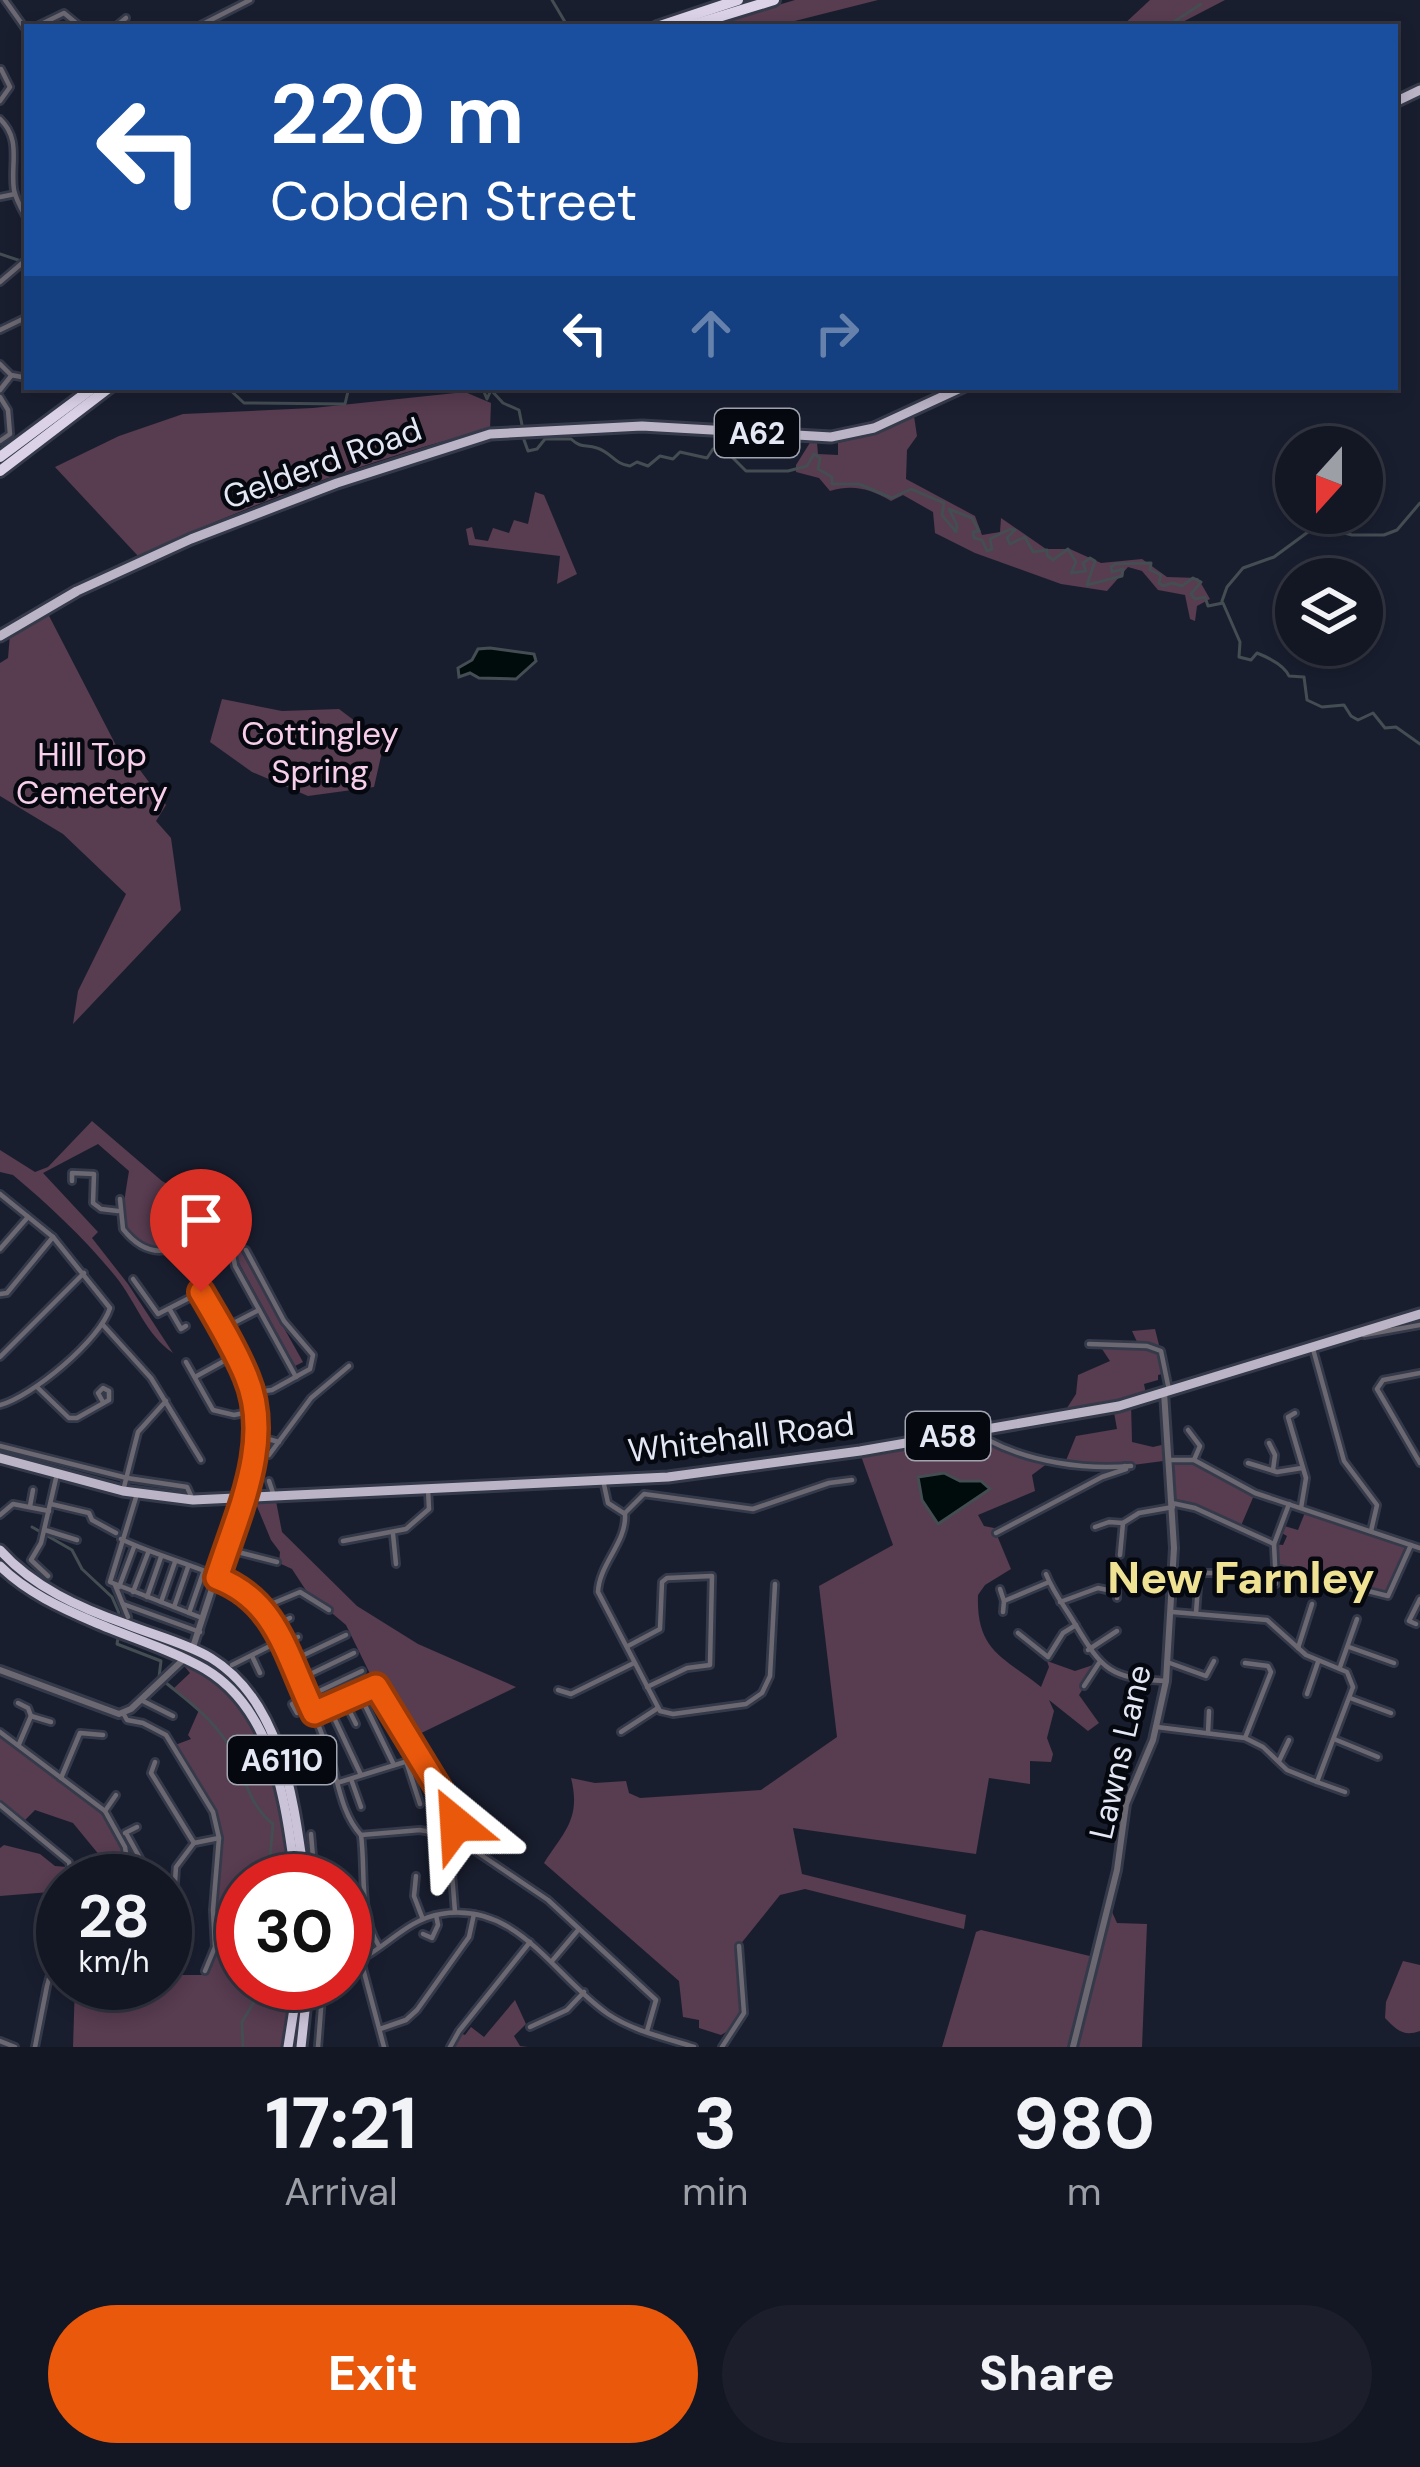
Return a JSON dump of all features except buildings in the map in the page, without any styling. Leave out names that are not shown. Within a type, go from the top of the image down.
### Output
[{"type":"highway","points":[[666,24],[738,0]]},
{"type":"highway","points":[[696,24],[774,0]]},
{"type":"highway","points":[[0,471],[91,390]]},
{"type":"highway","points":[[0,457],[105,390]]},
{"type":"highway","points":[[0,1550],[21,1571],[70,1602],[173,1647]]},
{"type":"highway","points":[[0,1565],[59,1606],[173,1647]]},
{"type":"highway","name":"A6110","points":[[173,1647],[215,1660],[239,1683],[273,1738],[295,1813],[298,1854]]},
{"type":"highway","name":"A6110","points":[[189,1654],[237,1694],[259,1726],[294,1854]]},
{"type":"highway","points":[[288,2047],[294,2010]]},
{"type":"highway","points":[[302,2047],[305,2010]]},
{"type":"main road","name":"Gelderd Road","points":[[0,636],[77,591],[191,539],[337,483],[490,434],[642,426],[831,437],[874,428],[956,390]]},
{"type":"main road","name":"Whitehall Road","points":[[0,1458],[124,1491],[193,1500],[668,1477],[1119,1406],[1420,1314]]},
{"type":"street","points":[[5,0],[24,27]]},
{"type":"street","points":[[220,0],[228,12]]},
{"type":"street","points":[[203,24],[250,0]]},
{"type":"street","points":[[41,24],[64,13],[77,24]]},
{"type":"street","points":[[119,24],[126,18]]},
{"type":"street","points":[[0,101],[10,87],[1,69]]},
{"type":"street","points":[[0,119],[10,129],[14,194],[24,213]]},
{"type":"street","points":[[15,166],[24,166]]},
{"type":"street","points":[[0,197],[14,194]]},
{"type":"street","points":[[0,282],[24,262]]},
{"type":"street","points":[[0,364],[11,375],[24,377]]},
{"type":"street","points":[[0,441],[10,434],[0,393],[11,375]]},
{"type":"street","points":[[72,1181],[72,1173],[94,1174],[93,1203],[101,1209],[118,1210]]},
{"type":"street","points":[[0,1194],[53,1237],[110,1308],[103,1324],[37,1388],[0,1405]]},
{"type":"street","points":[[119,1199],[123,1229],[139,1246],[159,1252],[178,1249],[202,1234],[232,1250],[235,1266],[296,1377]]},
{"type":"street","points":[[0,1249],[30,1215]]},
{"type":"street","points":[[0,1294],[7,1293],[53,1237]]},
{"type":"street","points":[[0,1670],[107,1712],[123,1713],[189,1654],[200,1632],[257,1436],[251,1393],[235,1354],[178,1249]]},
{"type":"street","points":[[246,1250],[284,1322],[313,1355],[310,1369],[272,1390],[251,1393]]},
{"type":"street","points":[[0,1357],[84,1273]]},
{"type":"street","points":[[133,1279],[158,1314],[201,1292]]},
{"type":"street","points":[[170,1310],[182,1329]]},
{"type":"street","points":[[222,1329],[259,1310]]},
{"type":"street","points":[[103,1324],[167,1401],[201,1460]]},
{"type":"street","name":"Whitehall Road","points":[[1353,1334],[1420,1325]]},
{"type":"street","points":[[1088,1344],[1147,1346],[1161,1351],[1166,1391]]},
{"type":"street","points":[[1312,1346],[1344,1461],[1377,1505],[1371,1531]]},
{"type":"street","points":[[195,1377],[235,1354]]},
{"type":"street","points":[[186,1362],[213,1410],[221,1414],[254,1411]]},
{"type":"street","points":[[268,1455],[311,1398],[349,1366]]},
{"type":"street","points":[[1420,1373],[1380,1383],[1377,1392],[1420,1463]]},
{"type":"street","points":[[37,1388],[69,1418],[103,1402]]},
{"type":"street","name":"Lawns Lane","points":[[1073,2047],[1118,1870],[1126,1804],[1157,1727],[1166,1681],[1173,1612],[1166,1391]]},
{"type":"street","points":[[124,1491],[138,1432],[167,1401]]},
{"type":"street","points":[[1295,1413],[1288,1417],[1307,1487],[1300,1508]]},
{"type":"street","points":[[983,1430],[988,1440],[1007,1450],[1088,1467],[1128,1466],[996,1533]]},
{"type":"street","points":[[1188,1430],[1200,1446],[1194,1460]]},
{"type":"street","points":[[257,1436],[279,1442]]},
{"type":"street","points":[[1269,1443],[1275,1455],[1273,1470]]},
{"type":"street","name":"Whitehall Road","points":[[0,1446],[127,1478],[187,1487],[193,1500]]},
{"type":"street","points":[[47,1576],[32,1560],[50,1508],[50,1459]]},
{"type":"street","points":[[1171,1460],[1194,1460],[1255,1492],[1420,1548]]},
{"type":"street","points":[[1248,1463],[1273,1470],[1302,1468]]},
{"type":"street","points":[[75,1478],[79,1466]]},
{"type":"street","points":[[603,1480],[608,1503],[625,1514]]},
{"type":"street","points":[[775,1584],[770,1676],[762,1693],[746,1704],[673,1714],[658,1708],[598,1592],[598,1580],[626,1526],[625,1514],[644,1494],[753,1509],[852,1480]]},
{"type":"street","points":[[269,1481],[274,1496]]},
{"type":"street","points":[[343,1540],[393,1534],[423,1516],[429,1509],[428,1488]]},
{"type":"street","points":[[30,1506],[33,1490]]},
{"type":"street","points":[[128,1617],[109,1577],[137,1493]]},
{"type":"street","points":[[0,1515],[13,1504],[89,1513]]},
{"type":"street","points":[[91,1504],[92,1520],[116,1533]]},
{"type":"street","points":[[1276,1584],[1274,1544],[1289,1504]]},
{"type":"street","points":[[1094,1527],[1123,1523],[1172,1505],[1195,1508],[1274,1544]]},
{"type":"street","points":[[1120,1555],[1123,1523]]},
{"type":"street","points":[[45,1530],[76,1540]]},
{"type":"street","points":[[393,1534],[396,1564]]},
{"type":"street","points":[[122,1540],[240,1588],[264,1607],[314,1713],[345,1810],[361,1835],[367,1922],[379,1947]]},
{"type":"street","points":[[1276,1568],[1388,1596],[1411,1545]]},
{"type":"street","points":[[116,1586],[134,1546]]},
{"type":"street","points":[[226,1550],[277,1562]]},
{"type":"street","points":[[133,1592],[148,1552]]},
{"type":"street","points":[[147,1597],[161,1557]]},
{"type":"street","points":[[161,1602],[175,1562]]},
{"type":"street","points":[[174,1607],[188,1567]]},
{"type":"street","points":[[189,1613],[203,1573]]},
{"type":"street","points":[[1196,1613],[1199,1573],[1214,1573]]},
{"type":"street","points":[[1046,1574],[1088,1651],[1100,1663],[1118,1674],[1166,1681]]},
{"type":"street","points":[[653,1575],[662,1582]]},
{"type":"street","points":[[626,1647],[660,1629],[662,1582],[712,1576],[710,1665],[687,1668],[647,1688]]},
{"type":"street","points":[[1004,1601],[1049,1582]]},
{"type":"street","points":[[116,1586],[205,1619]]},
{"type":"street","points":[[1060,1602],[1098,1588],[1118,1592]]},
{"type":"street","points":[[1000,1589],[1003,1612]]},
{"type":"street","points":[[264,1607],[291,1593],[306,1594],[329,1610]]},
{"type":"street","points":[[1416,1624],[1409,1621],[1420,1599]]},
{"type":"street","points":[[123,1604],[200,1632]]},
{"type":"street","points":[[1298,1648],[1312,1604]]},
{"type":"street","points":[[1173,1612],[1267,1620],[1318,1662],[1340,1667],[1352,1678],[1350,1697],[1317,1782]]},
{"type":"street","points":[[273,1626],[290,1618]]},
{"type":"street","points":[[1340,1667],[1357,1619]]},
{"type":"street","points":[[1018,1633],[1048,1657],[1063,1633],[1076,1625]]},
{"type":"street","points":[[1088,1651],[1118,1630]]},
{"type":"street","points":[[290,1661],[346,1635]]},
{"type":"street","points":[[232,1665],[298,1637]]},
{"type":"street","points":[[1347,1646],[1394,1663]]},
{"type":"street","points":[[173,1647],[174,1669]]},
{"type":"street","points":[[298,1680],[354,1653]]},
{"type":"street","points":[[251,1655],[260,1673]]},
{"type":"street","points":[[1167,1662],[1209,1679],[1214,1661]]},
{"type":"street","points":[[1307,1694],[1318,1662]]},
{"type":"street","points":[[557,1690],[571,1694],[635,1663]]},
{"type":"street","points":[[1084,1687],[1100,1663]]},
{"type":"street","points":[[1245,1663],[1268,1666],[1271,1672],[1245,1738]]},
{"type":"street","points":[[297,1713],[292,1704],[362,1671]]},
{"type":"street","points":[[1130,1704],[1137,1679]]},
{"type":"street","points":[[314,1713],[376,1686],[453,1812],[453,1836]]},
{"type":"street","points":[[359,1693],[394,1765]]},
{"type":"street","points":[[1350,1697],[1391,1713]]},
{"type":"street","points":[[141,1700],[173,1716]]},
{"type":"street","points":[[344,1700],[356,1724]]},
{"type":"street","points":[[18,1703],[31,1716],[19,1744]]},
{"type":"street","points":[[329,1707],[361,1775]]},
{"type":"street","points":[[621,1732],[658,1708]]},
{"type":"street","points":[[1208,1733],[1209,1711]]},
{"type":"street","points":[[123,1713],[175,1745],[213,1811],[219,1838],[215,1947],[205,1971]]},
{"type":"street","points":[[31,1716],[51,1722]]},
{"type":"street","points":[[1157,1727],[1245,1738],[1287,1770],[1345,1792]]},
{"type":"street","points":[[0,1732],[105,1811],[137,1854]]},
{"type":"street","points":[[62,1778],[80,1733],[103,1735]]},
{"type":"street","points":[[1334,1739],[1378,1757]]},
{"type":"street","points":[[1279,1761],[1289,1741]]},
{"type":"street","points":[[339,1782],[421,1757]]},
{"type":"street","points":[[155,1762],[151,1773],[194,1843]]},
{"type":"street","points":[[406,1762],[420,1804]]},
{"type":"street","points":[[351,1779],[361,1807]]},
{"type":"street","points":[[105,1811],[116,1796]]},
{"type":"street","points":[[0,1805],[56,1854]]},
{"type":"street","points":[[123,1834],[137,1827]]},
{"type":"street","points":[[361,1835],[420,1830],[453,1836],[548,1900],[656,2000],[647,2031]]},
{"type":"street","points":[[123,1834],[127,1854]]},
{"type":"street","points":[[311,1834],[313,1854]]},
{"type":"street","points":[[186,1854],[194,1843],[219,1838]]},
{"type":"street","points":[[455,1912],[452,1874],[464,1844]]},
{"type":"street","points":[[416,1876],[415,1896],[422,1918]]},
{"type":"street","points":[[372,1952],[422,1918],[474,1914],[509,1926],[530,1941],[609,2014],[694,2047]]},
{"type":"street","points":[[380,2029],[406,2020],[417,2010],[469,1937],[474,1914]]},
{"type":"street","points":[[423,1934],[432,1938],[438,1925],[436,1915]]},
{"type":"street","points":[[552,1961],[580,1928]]},
{"type":"street","points":[[450,2047],[530,1941]]},
{"type":"street","points":[[722,2047],[744,2013],[739,1946]]},
{"type":"street","points":[[530,2027],[567,2011],[584,1992]]},
{"type":"street","points":[[372,2000],[384,2047]]},
{"type":"street","points":[[35,2047],[42,2010]]},
{"type":"street","points":[[318,2047],[321,2010]]},
{"type":"street","points":[[0,2041],[15,2047]]},
{"type":"green space","points":[[795,0],[878,0],[783,24],[713,24]]},
{"type":"green space","points":[[1150,0],[1225,0],[1179,24],[1124,24]]},
{"type":"green space","points":[[465,392],[491,403],[490,429],[311,484],[138,556],[55,467],[119,436],[183,414],[313,408]]},
{"type":"green space","points":[[914,416],[917,436],[907,450],[906,479],[975,516],[982,535],[1000,532],[1001,518],[1046,549],[1070,549],[1101,563],[1142,559],[1167,577],[1198,578],[1210,599],[1197,606],[1195,621],[1190,619],[1185,595],[1158,590],[1142,571],[1128,567],[1107,591],[1061,584],[935,533],[933,512],[903,495],[891,501],[862,489],[830,491],[819,478],[796,472],[811,441],[817,443],[818,454],[838,455],[838,443],[880,432]]},
{"type":"green space","points":[[535,492],[544,495],[577,574],[557,584],[560,556],[469,545],[466,529],[472,527],[475,539],[488,541],[493,528],[509,533],[514,520],[528,524]]},
{"type":"green space","name":"Hill Top Cemetery","points":[[47,612],[122,757],[128,754],[166,805],[156,821],[171,838],[181,910],[73,1024],[78,991],[126,894],[63,834],[0,796],[0,663],[8,658],[10,634]]},
{"type":"green space","name":"Cottingley Spring","points":[[222,699],[282,711],[339,709],[384,743],[374,787],[308,796],[252,772],[210,742]]},
{"type":"green space","points":[[92,1121],[162,1181],[206,1207],[233,1237],[303,1362],[295,1366],[232,1250],[202,1234],[195,1215],[157,1233],[165,1249],[148,1246],[129,1232],[124,1211],[129,1171],[98,1144],[43,1173],[98,1232],[92,1238],[173,1353],[80,1236],[13,1175],[0,1172],[0,1150],[35,1172],[48,1167]]},
{"type":"green space","points":[[1155,1329],[1166,1373],[1144,1384],[1146,1394],[984,1427],[959,1415],[985,1423],[1067,1408],[1076,1394],[1078,1375],[1110,1361],[1100,1346],[1138,1344],[1132,1331]]},
{"type":"green space","points":[[1131,1403],[1132,1442],[1153,1447],[1170,1443],[1172,1459],[1194,1460],[1255,1493],[1240,1528],[1172,1503],[1171,1460],[1125,1466],[1065,1463],[1076,1436],[1117,1429],[1113,1407]]},
{"type":"green space","points":[[985,1434],[1007,1449],[1052,1460],[1032,1475],[1035,1491],[978,1515],[984,1526],[999,1529],[996,1533],[1011,1569],[978,1595],[982,1629],[1004,1660],[1041,1687],[1047,1661],[1075,1671],[1099,1663],[1079,1695],[1099,1723],[1088,1731],[1049,1700],[1054,1711],[1047,1738],[1051,1762],[1030,1761],[1030,1784],[989,1778],[976,1854],[793,1828],[802,1874],[966,1915],[964,1929],[805,1889],[780,1895],[739,1946],[744,1996],[739,2018],[721,2035],[699,2028],[699,2020],[683,2017],[679,1981],[544,1863],[572,1814],[571,1778],[595,1783],[626,1781],[629,1793],[640,1798],[761,1790],[837,1737],[819,1586],[893,1545],[861,1456]]},
{"type":"green space","points":[[276,1501],[282,1532],[357,1606],[418,1644],[516,1687],[409,1739],[346,1625],[307,1592],[292,1569],[279,1563],[280,1552],[256,1504]]},
{"type":"green space","points":[[1306,1510],[1411,1545],[1388,1596],[1276,1568],[1274,1544],[1283,1545],[1287,1536],[1278,1531],[1281,1525],[1298,1530]]},
{"type":"green space","points":[[181,1662],[212,1676],[254,1722],[277,1783],[291,1854],[218,1854],[212,1810],[175,1745],[191,1739],[188,1735],[199,1710],[173,1689],[190,1673]]},
{"type":"green space","points":[[0,1732],[105,1811],[126,1854],[98,1854],[73,1823],[35,1810],[25,1820],[0,1802]]},
{"type":"green space","points":[[0,1848],[40,1854],[36,1854],[36,1893],[0,1896]]},
{"type":"green space","points":[[216,1901],[216,2010],[290,2010],[283,2047],[73,2047],[74,2010],[192,2010],[192,1975],[205,1975]]},
{"type":"green space","points":[[1108,1903],[1117,1923],[1147,1924],[1142,2047],[942,2047],[976,1932],[1094,1957]]},
{"type":"green space","points":[[1403,1961],[1420,1965],[1420,2031],[1414,2033],[1401,2031],[1385,2018],[1386,2002]]},
{"type":"green space","points":[[515,2000],[526,2024],[514,2036],[520,2046],[528,2047],[453,2047],[460,2033],[465,2035],[471,2027],[484,2037]]},
{"type":"shaded area","points":[[478,649],[534,654],[536,661],[516,679],[479,678],[470,673],[459,677],[458,668],[472,660]]},
{"type":"shaded area","points":[[944,1473],[960,1481],[981,1481],[990,1489],[938,1524],[922,1500],[918,1477]]},
{"type":"waterway","points":[[552,0],[566,24]]},
{"type":"waterway","points":[[1171,24],[1201,4]]},
{"type":"waterway","points":[[0,254],[24,262]]},
{"type":"waterway","points":[[230,390],[244,403],[345,404],[348,390]]},
{"type":"waterway","points":[[432,390],[435,390]]},
{"type":"waterway","points":[[483,390],[487,399],[491,390]]},
{"type":"waterway","points":[[491,390],[503,403],[519,410],[522,425]]},
{"type":"waterway","points":[[523,437],[528,451],[545,439],[571,439],[630,466],[637,462],[648,466],[660,456],[673,459],[680,452],[707,458],[713,449],[728,453],[746,471],[788,471],[807,466],[814,454],[820,458],[818,469],[832,477],[832,484],[859,484],[892,498],[911,489],[944,503],[942,515],[956,532],[949,509],[972,518],[979,531],[973,532],[974,538],[982,540],[987,551],[992,549],[990,539],[1010,529],[1015,530],[1007,538],[1010,544],[1025,537],[1033,552],[1047,550],[1053,560],[1068,549],[1076,562],[1071,573],[1086,571],[1083,563],[1090,558],[1095,561],[1087,585],[1122,576],[1123,569],[1112,572],[1115,564],[1151,563],[1150,570],[1161,575],[1163,586],[1182,586],[1193,578],[1201,582],[1191,594],[1195,599],[1205,597],[1208,606],[1223,603],[1240,642],[1239,657],[1251,660],[1257,653],[1266,657],[1289,676],[1304,677],[1307,700],[1322,707],[1344,705],[1358,720],[1373,713],[1385,728],[1396,727],[1420,744]]},
{"type":"waterway","points":[[1222,601],[1243,568],[1274,557],[1312,529],[1384,535],[1397,530],[1420,503]]},
{"type":"waterway","points":[[32,1527],[72,1550],[82,1569],[112,1597],[119,1613]]},
{"type":"waterway","points":[[118,1638],[117,1644],[161,1661],[159,1677],[220,1733],[252,1797],[273,1824],[270,1854]]},
{"type":"waterway","points":[[243,2047],[242,2022],[249,2010]]},
{"type":"district","name":"New Farnley","points":[[1241,1577]]},
{"type":"route","points":[[201,1292],[246,1375],[257,1436],[248,1483],[217,1578],[264,1607],[314,1713],[376,1686],[456,1824]]}]
